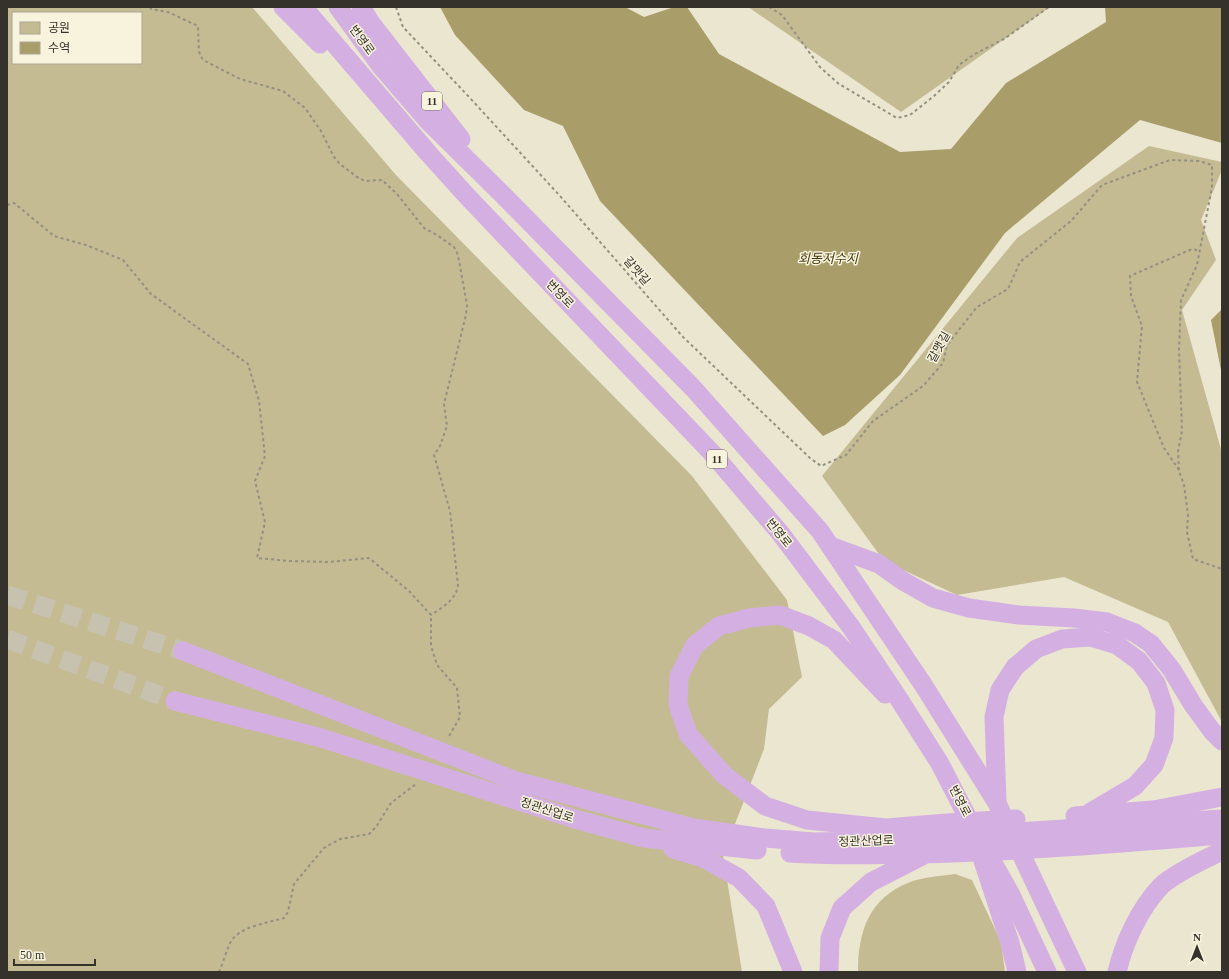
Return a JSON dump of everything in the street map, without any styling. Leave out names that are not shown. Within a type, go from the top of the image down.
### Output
[{"type":"highway","name":"번영로","points":[[283,7],[429,154]]},
{"type":"highway","name":"번영로","points":[[303,7],[466,196],[712,453],[781,534],[846,620],[940,762],[969,820],[1011,895],[1047,972]]},
{"type":"highway","name":"번영로","points":[[338,7],[380,65],[429,122],[693,388],[820,531],[924,686],[997,803],[1078,972]]},
{"type":"highway","name":"번영로","points":[[361,7],[503,195]]},
{"type":"highway","points":[[830,546],[879,564],[903,581],[933,598],[969,608],[1107,622],[1135,633],[1151,644],[1172,670],[1193,705],[1222,742]]},
{"type":"highway","points":[[920,733],[834,640],[809,626],[780,615],[749,618],[719,626],[695,645],[679,676],[678,705],[688,734],[724,775],[765,806],[807,820],[886,828],[950,838],[1045,849],[1222,835]]},
{"type":"highway","points":[[997,803],[994,718],[1000,690],[1015,667],[1036,649],[1062,638],[1090,637],[1116,645],[1140,660],[1156,683],[1165,710],[1164,738],[1154,765],[1136,786],[1086,815]]},
{"type":"highway","name":"정관산업로","points":[[183,651],[516,781],[693,828],[765,838],[814,842],[950,838]]},
{"type":"highway","name":"정관산업로","points":[[176,701],[318,737],[575,819],[644,838],[816,855],[928,854],[950,838]]},
{"type":"highway","points":[[950,838],[1086,815],[1153,810],[1222,797]]},
{"type":"highway","points":[[1034,825],[1222,819]]},
{"type":"highway","points":[[969,820],[1010,943],[1017,972]]},
{"type":"highway","points":[[736,834],[886,828]]},
{"type":"highway","points":[[644,838],[703,858],[739,878],[766,906],[793,972]]},
{"type":"highway","points":[[1117,972],[1127,942],[1148,901],[1162,885],[1182,872],[1222,851]]},
{"type":"highway","points":[[829,972],[830,938],[842,908],[871,882],[928,854]]},
{"type":"path","points":[[150,7],[151,9],[168,12],[198,26],[199,52],[203,60],[240,79],[283,90],[294,98],[305,108],[321,131],[334,157],[340,164],[365,181],[382,180],[397,194],[424,228],[454,247],[458,255],[467,305],[466,315],[444,404],[447,426],[440,446],[434,455],[450,511],[458,586],[457,592],[453,597],[442,608],[431,615]]},
{"type":"path","name":"갈맷길","points":[[396,7],[403,27],[560,196],[683,337],[810,458],[821,466],[846,455],[874,420],[923,386],[943,363],[947,346],[977,307],[1008,289],[1020,262],[1071,220],[1102,185],[1170,160],[1199,161],[1212,165],[1212,187],[1200,251],[1197,264],[1181,300],[1179,349],[1182,431],[1178,451],[1179,471],[1184,484],[1188,515],[1187,532],[1193,559],[1222,569]]},
{"type":"path","points":[[769,7],[782,15],[820,67],[839,84],[897,118],[910,115],[934,96],[949,82],[959,65],[973,55],[1004,39],[1049,7]]},
{"type":"path","points":[[7,205],[14,203],[54,236],[86,245],[123,260],[151,294],[248,364],[259,401],[265,456],[255,480],[265,522],[257,558],[289,561],[329,562],[369,558],[409,591],[431,615],[430,646],[437,665],[457,688],[460,718],[445,742]]},
{"type":"path","points":[[1179,471],[1164,448],[1137,382],[1142,326],[1131,296],[1130,276],[1192,249],[1200,251]]},
{"type":"path","points":[[219,972],[231,942],[236,935],[252,926],[284,918],[288,912],[294,884],[324,848],[340,839],[369,834],[376,827],[391,803],[417,784]]},
{"type":"green space","points":[[7,7],[252,7],[396,175],[692,476],[787,600],[802,677],[769,709],[764,749],[723,855],[742,972],[7,972]]},
{"type":"green space","points":[[748,7],[1050,7],[901,112]]},
{"type":"green space","points":[[1149,146],[1222,162],[1222,170],[1201,220],[1216,260],[1182,310],[1222,453],[1222,722],[1168,622],[1064,577],[957,595],[884,561],[822,476],[1017,238]]},
{"type":"green space","points":[[955,874],[972,880],[1001,942],[1005,972],[858,972],[860,943],[864,930],[876,907],[885,897],[896,889],[915,880]]},
{"type":"water","name":"회동저수지","points":[[440,7],[625,7],[644,17],[674,7],[687,7],[719,54],[900,152],[951,149],[1006,83],[1106,22],[1105,7],[1222,7],[1222,143],[1140,120],[1005,233],[900,375],[845,425],[823,436],[600,201],[563,126],[524,110],[455,35]]},
{"type":"water","points":[[1222,309],[1222,375],[1211,320]]},
{"type":"tunnel","points":[[7,595],[183,651]]},
{"type":"tunnel","points":[[7,639],[175,701]]}]
